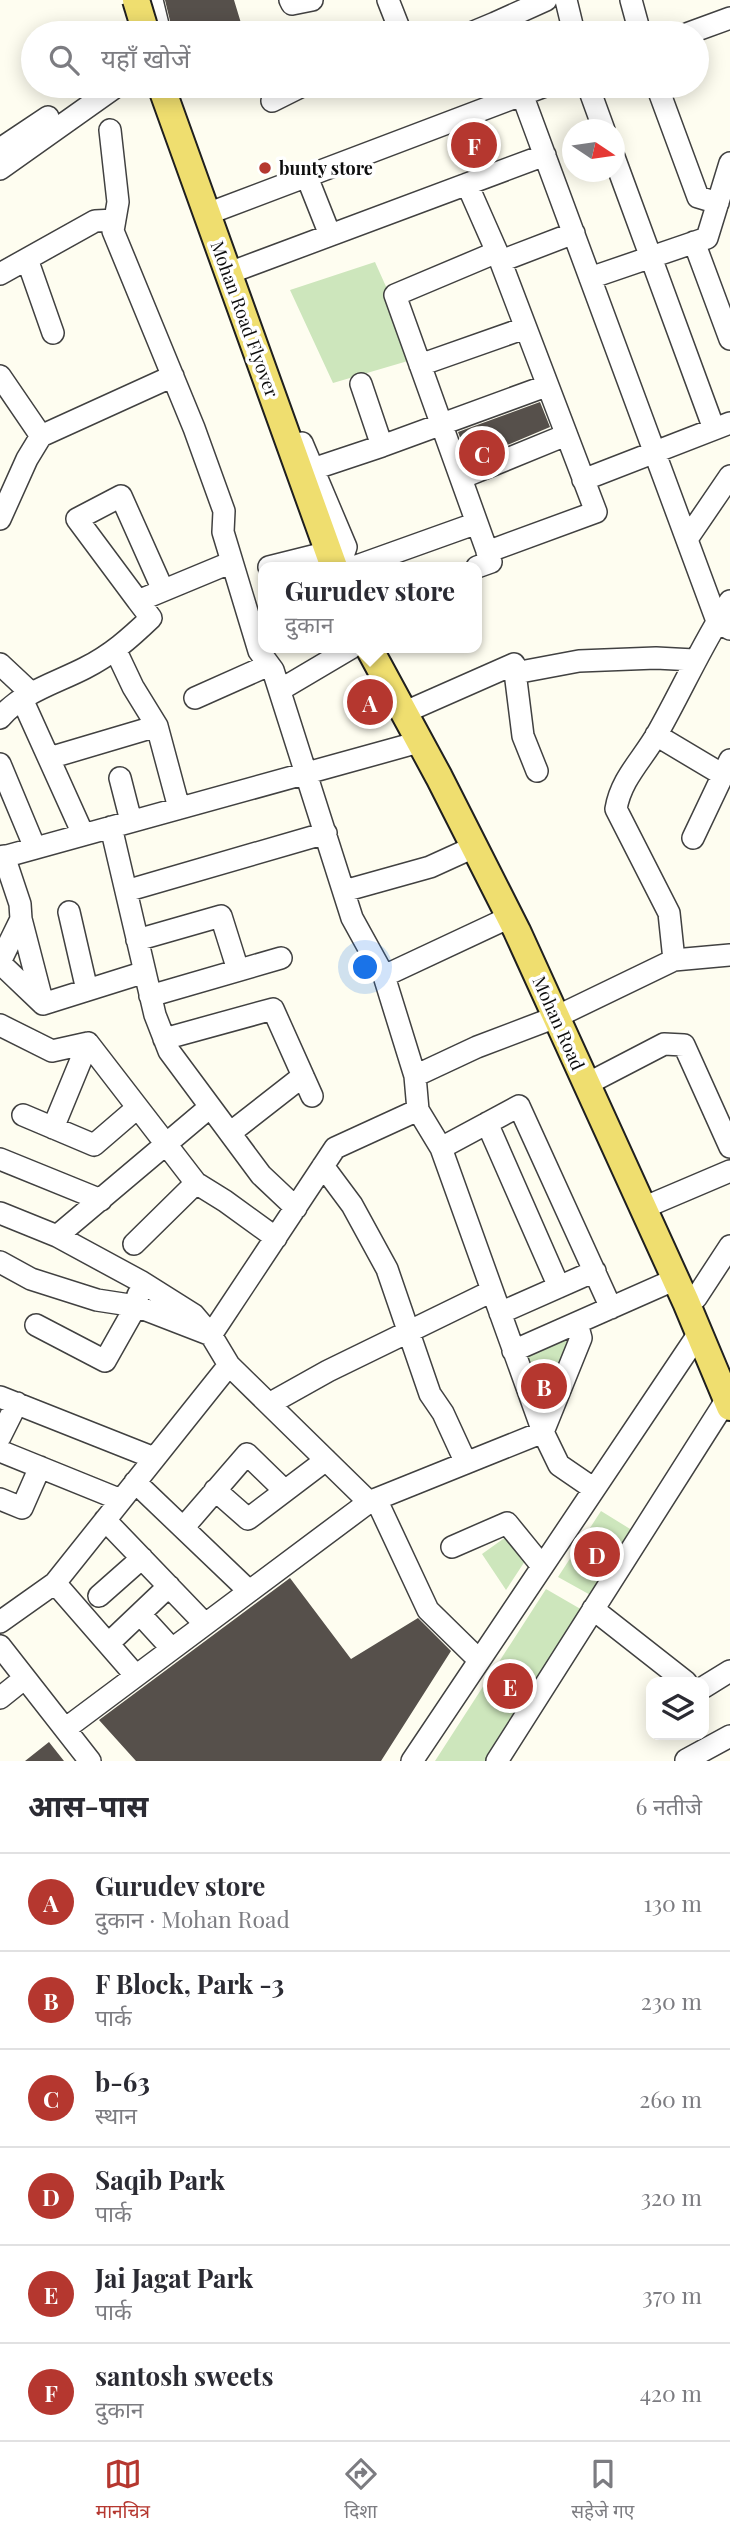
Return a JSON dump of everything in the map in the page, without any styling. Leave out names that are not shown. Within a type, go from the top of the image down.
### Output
[{"type":"main road","points":[[136,0],[149,21]]},
{"type":"main road","name":"Mohan Road Flyover","points":[[165,98],[317,518],[329,562]]},
{"type":"main road","name":"Mohan Road","points":[[372,653],[510,917],[681,1291],[728,1403]]},
{"type":"street","points":[[124,0],[130,21]]},
{"type":"street","points":[[152,0],[154,21]]},
{"type":"street","points":[[290,0],[292,4],[313,0]]},
{"type":"street","points":[[388,0],[396,21]]},
{"type":"street","points":[[509,21],[546,0]]},
{"type":"street","points":[[566,0],[571,21]]},
{"type":"street","points":[[631,0],[637,21]]},
{"type":"street","points":[[709,26],[730,18]]},
{"type":"street","points":[[0,149],[77,98]]},
{"type":"street","points":[[0,169],[100,98]]},
{"type":"street","points":[[153,98],[287,471],[329,562],[346,547],[313,469],[237,270],[178,98]]},
{"type":"street","points":[[272,101],[278,98]]},
{"type":"street","points":[[215,211],[307,177],[501,98]]},
{"type":"street","points":[[524,98],[687,539],[724,625]]},
{"type":"street","points":[[592,98],[600,119]]},
{"type":"street","points":[[661,98],[698,197],[718,203]]},
{"type":"street","points":[[110,130],[118,202],[113,231],[173,376],[224,511],[223,532],[258,645]]},
{"type":"street","points":[[237,270],[545,155]]},
{"type":"street","points":[[730,163],[718,203],[701,240],[730,339]]},
{"type":"street","points":[[307,177],[330,235]]},
{"type":"street","points":[[583,480],[722,426],[651,257],[623,182]]},
{"type":"street","points":[[467,184],[499,256],[546,386],[596,512],[482,559],[477,523],[395,295],[499,256],[574,233]]},
{"type":"street","points":[[0,274],[95,221],[115,220]]},
{"type":"street","points":[[590,278],[701,240]]},
{"type":"street","points":[[27,259],[53,333]]},
{"type":"street","points":[[420,365],[525,328]]},
{"type":"street","points":[[0,519],[27,459],[41,436],[173,376]]},
{"type":"street","points":[[1,380],[41,436]]},
{"type":"street","points":[[361,384],[382,446]]},
{"type":"street","points":[[313,469],[546,386]]},
{"type":"street","points":[[461,478],[565,435]]},
{"type":"street","points":[[687,539],[730,476]]},
{"type":"street","points":[[0,718],[27,696],[116,651],[151,618],[77,519],[121,496],[163,590]]},
{"type":"street","points":[[368,562],[477,523]]},
{"type":"street","points":[[138,601],[163,590],[234,568],[258,569]]},
{"type":"street","points":[[674,960],[669,913],[616,809],[619,792],[656,735],[694,660],[724,625],[730,601]]},
{"type":"street","points":[[116,651],[133,687],[157,726],[178,808]]},
{"type":"street","points":[[261,653],[279,690],[352,918],[384,976],[415,1076],[418,1110],[441,1148],[542,1432],[559,1465],[594,1489]]},
{"type":"street","points":[[279,690],[342,653]]},
{"type":"street","points":[[515,673],[579,661],[656,658],[694,660]]},
{"type":"street","points":[[0,664],[27,696],[49,758],[83,834]]},
{"type":"street","points":[[403,713],[514,664],[523,736],[537,771]]},
{"type":"street","points":[[195,698],[269,665]]},
{"type":"street","points":[[49,758],[157,726]]},
{"type":"street","points":[[656,735],[727,768],[693,838]]},
{"type":"street","points":[[43,1004],[21,919],[20,904],[2,857],[419,742]]},
{"type":"street","points":[[1,770],[35,848]]},
{"type":"street","points":[[120,778],[126,891],[150,996],[164,1039],[169,1051],[261,1175],[296,1208]]},
{"type":"street","points":[[126,891],[326,833]]},
{"type":"street","points":[[344,891],[430,867],[474,847]]},
{"type":"street","points":[[69,912],[87,990]]},
{"type":"street","points":[[137,940],[221,916],[238,970]]},
{"type":"street","points":[[384,976],[510,917]]},
{"type":"street","points":[[21,919],[0,962],[43,1004]]},
{"type":"street","points":[[415,1076],[477,1046],[556,1017],[674,960],[730,955]]},
{"type":"street","points":[[150,996],[281,958]]},
{"type":"street","points":[[43,1004],[145,972]]},
{"type":"street","points":[[164,1039],[273,1009],[312,1096]]},
{"type":"street","points":[[0,1025],[52,1051],[88,1043]]},
{"type":"street","points":[[88,1043],[196,1183],[276,1238]]},
{"type":"street","points":[[53,1128],[88,1043]]},
{"type":"street","points":[[587,1084],[664,1044],[684,1045],[730,1147]]},
{"type":"street","points":[[230,1133],[303,1076]]},
{"type":"street","points":[[441,1148],[519,1106],[611,1308]]},
{"type":"street","points":[[57,1236],[211,1107]]},
{"type":"street","points":[[23,1115],[94,1145],[137,1108]]},
{"type":"street","points":[[211,1335],[335,1149],[418,1110]]},
{"type":"street","points":[[487,1123],[559,1287]]},
{"type":"street","points":[[0,1159],[101,1200]]},
{"type":"street","points":[[323,1166],[352,1205],[387,1269],[430,1394],[443,1413],[466,1463]]},
{"type":"street","points":[[643,1208],[730,1171]]},
{"type":"street","points":[[134,1244],[196,1183]]},
{"type":"street","points":[[0,1213],[57,1236],[140,1281],[194,1315],[211,1335],[229,1365],[372,1501],[428,1610],[480,1660]]},
{"type":"street","points":[[513,1351],[611,1308],[681,1291],[696,1298],[730,1246]]},
{"type":"street","points":[[0,1262],[31,1279],[97,1300],[136,1306],[211,1335]]},
{"type":"street","points":[[500,1314],[595,1271]]},
{"type":"street","points":[[36,1325],[105,1361],[136,1306],[140,1281]]},
{"type":"street","points":[[269,1404],[328,1371],[492,1291]]},
{"type":"street","points":[[65,1729],[372,1501],[542,1432],[580,1338],[577,1323]]},
{"type":"street","points":[[412,1761],[699,1333]]},
{"type":"street","points":[[0,1622],[55,1583],[229,1365]]},
{"type":"street","points":[[0,1437],[8,1400],[154,1458]]},
{"type":"street","points":[[496,1761],[728,1403]]},
{"type":"street","points":[[0,1451],[121,1500]]},
{"type":"street","points":[[183,1528],[247,1454],[285,1491]]},
{"type":"street","points":[[215,1490],[248,1519],[326,1460]]},
{"type":"street","points":[[0,1499],[22,1508],[40,1467]]},
{"type":"street","points":[[135,1482],[249,1591]]},
{"type":"street","points":[[105,1520],[205,1624]]},
{"type":"street","points":[[452,1546],[507,1523],[542,1566]]},
{"type":"street","points":[[99,1596],[142,1558]]},
{"type":"street","points":[[55,1583],[136,1676]]},
{"type":"street","points":[[108,1644],[169,1586]]},
{"type":"street","points":[[593,1609],[679,1677]]},
{"type":"street","points":[[140,1614],[172,1649]]},
{"type":"street","points":[[0,1646],[90,1761]]},
{"type":"street","points":[[709,1684],[730,1671]]},
{"type":"street","points":[[0,1698],[25,1678]]},
{"type":"street","points":[[686,1760],[730,1736]]},
{"type":"street","points":[[686,1760],[689,1740]]},
{"type":"green space","points":[[375,262],[418,358],[333,383],[290,290]]},
{"type":"green space","points":[[573,1330],[543,1418],[519,1353]]},
{"type":"green space","points":[[601,1511],[635,1532],[594,1597],[558,1577]]},
{"type":"green space","points":[[510,1534],[527,1558],[506,1590],[482,1554]]},
{"type":"green space","points":[[546,1589],[584,1611],[489,1761],[435,1761]]},
{"type":"building","points":[[165,0],[234,0],[240,21],[170,21]]},
{"type":"building","points":[[540,402],[550,427],[469,461],[458,432]]},
{"type":"building","points":[[290,1578],[351,1659],[418,1618],[451,1651],[381,1761],[136,1761],[99,1720]]},
{"type":"building","points":[[49,1742],[64,1761],[25,1761]]},
{"type":"place","name":"santosh sweets","points":[[474,145]]},
{"type":"place","name":"bunty store","points":[[265,168]]},
{"type":"place","name":"b-63","points":[[482,453]]},
{"type":"place","name":"Gurudev store","points":[[370,702]]},
{"type":"place","name":"F Block, Park -3","points":[[544,1386]]},
{"type":"place","name":"Saqib Park","points":[[597,1554]]},
{"type":"place","name":"Jai Jagat Park","points":[[510,1686]]}]
